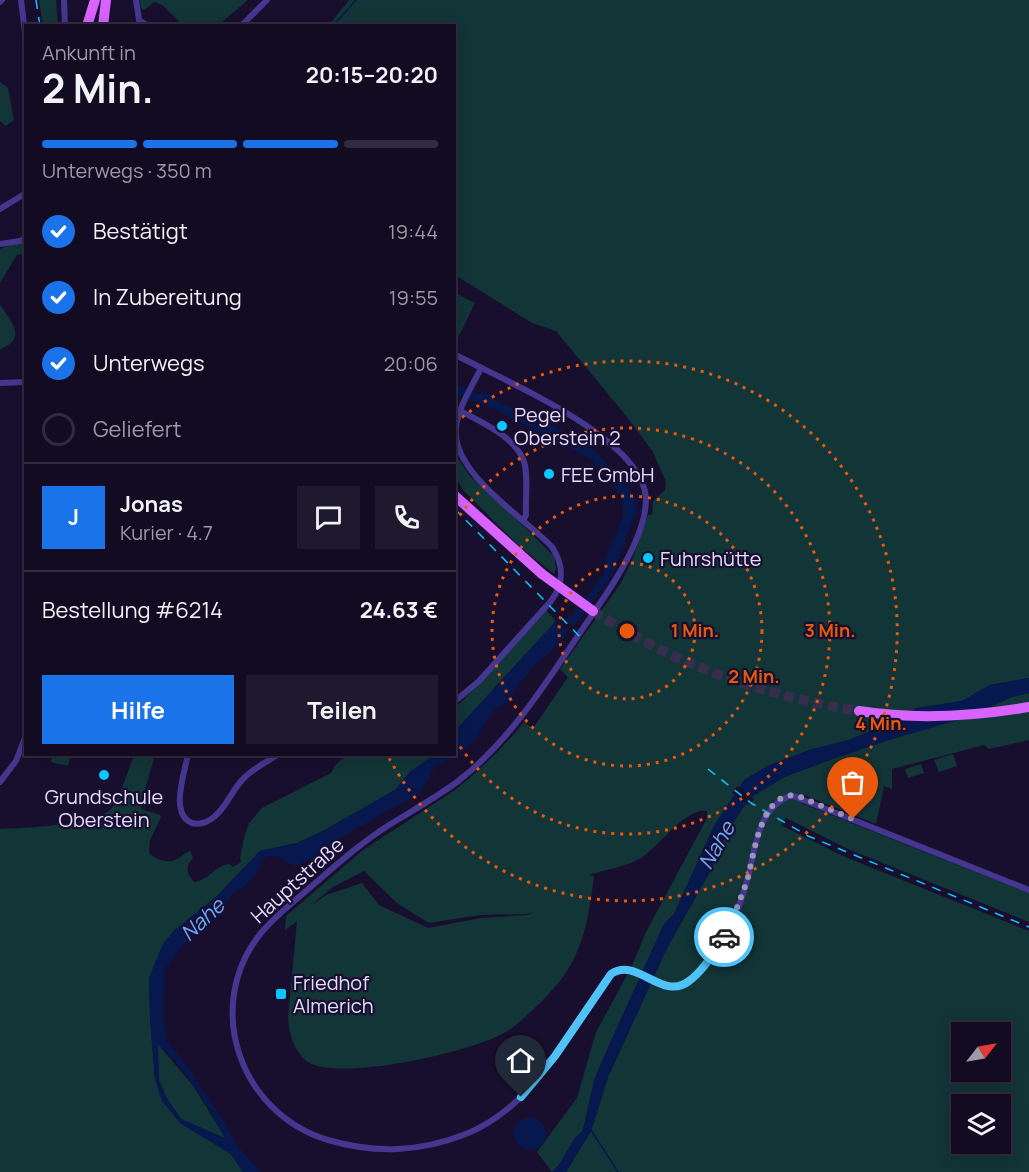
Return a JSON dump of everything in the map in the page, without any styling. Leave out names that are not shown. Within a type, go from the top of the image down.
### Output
[{"type":"main road","points":[[88,24],[96,0]]},
{"type":"main road","points":[[95,24],[96,0]]},
{"type":"main road","points":[[103,24],[106,0]]},
{"type":"main road","points":[[456,487],[493,530]]},
{"type":"main road","points":[[456,497],[542,574],[593,611]]},
{"type":"main road","points":[[859,711],[883,715],[955,717],[1029,707]]},
{"type":"street","points":[[21,0],[24,25]]},
{"type":"street","points":[[64,0],[65,24]]},
{"type":"street","points":[[136,0],[139,23]]},
{"type":"street","points":[[243,24],[267,0]]},
{"type":"street","points":[[0,209],[24,194]]},
{"type":"street","points":[[0,244],[24,240]]},
{"type":"street","name":"Hauptstraße","points":[[456,355],[579,420],[600,434],[620,453],[636,473],[644,489],[646,503],[628,557],[610,590],[519,720],[501,741],[455,784],[352,852],[261,933],[242,967],[235,990],[232,1022],[243,1065],[256,1089],[278,1112],[299,1127],[327,1140],[365,1149],[422,1148],[480,1128],[510,1107],[542,1073],[606,981],[617,970],[625,969],[672,988],[689,982],[703,968],[724,937],[737,911],[748,877],[755,842],[770,809],[791,795],[1029,890]]},
{"type":"street","points":[[456,700],[479,681],[551,602],[558,589],[561,570],[556,554],[544,539],[476,477],[464,462],[456,437],[457,420],[481,368]]},
{"type":"street","points":[[0,383],[24,382]]},
{"type":"street","points":[[462,409],[507,439],[523,459],[525,515],[523,521]]},
{"type":"street","points":[[0,782],[16,761],[24,740]]},
{"type":"street","points":[[188,756],[179,804],[184,816],[193,823],[199,824],[216,816],[245,777],[276,756]]},
{"type":"green space","points":[[39,0],[56,0],[58,24],[43,24]]},
{"type":"green space","points":[[140,0],[248,0],[219,24],[182,24],[162,5],[154,2],[144,10],[141,8]]},
{"type":"green space","points":[[349,0],[1029,0],[1029,678],[990,685],[962,701],[917,708],[849,740],[809,750],[745,779],[714,826],[674,914],[664,924],[594,1081],[583,1130],[552,1172],[537,1152],[577,1098],[596,1032],[707,818],[707,811],[690,815],[639,859],[589,875],[594,876],[586,925],[578,949],[562,979],[528,1015],[510,1029],[463,1049],[375,1067],[347,1069],[324,1067],[308,1062],[293,1042],[288,1018],[297,921],[285,930],[286,916],[363,850],[455,790],[491,758],[524,722],[534,727],[568,677],[560,669],[621,583],[648,515],[652,515],[653,501],[665,490],[666,482],[653,452],[627,417],[556,331],[532,323],[456,276],[456,24],[330,24]],"holes":[[[364,871],[398,904],[429,923],[480,915],[532,912],[528,915],[481,918],[428,928],[379,905],[362,883],[326,895],[310,906],[333,887]]]},
{"type":"green space","points":[[0,82],[8,88],[14,120],[6,126],[0,121]]},
{"type":"green space","points":[[24,234],[24,253],[17,255],[0,283],[0,249],[10,245]]},
{"type":"green space","points":[[456,294],[475,303],[456,342]]},
{"type":"green space","points":[[0,305],[15,329],[15,335],[8,345],[0,349]]},
{"type":"green space","points":[[456,451],[469,475],[554,556],[556,569],[554,574],[520,547],[464,491],[456,479]]},
{"type":"green space","points":[[546,610],[556,621],[456,730],[456,707]]},
{"type":"green space","points":[[1029,693],[1029,740],[989,749],[984,745],[892,769],[892,789],[884,786],[876,824],[804,795],[801,803],[1029,893],[1029,922],[848,849],[786,818],[781,825],[845,857],[1029,931],[1029,1172],[566,1172],[591,1131],[608,1077],[666,950],[713,866],[726,834],[753,796],[784,777],[835,758],[971,716],[1012,697]]},
{"type":"green space","points":[[953,754],[957,766],[939,772],[934,760]]},
{"type":"green space","points":[[52,756],[70,756],[68,766],[51,762]]},
{"type":"green space","points":[[134,756],[155,756],[141,803],[141,809],[161,817],[150,840],[149,853],[159,859],[170,861],[190,851],[193,858],[189,864],[189,876],[194,882],[199,881],[224,865],[229,864],[233,867],[241,862],[244,838],[249,823],[262,808],[331,773],[342,759],[349,756],[433,756],[410,772],[395,790],[323,831],[297,843],[260,851],[217,896],[175,930],[163,944],[149,978],[155,1079],[180,1123],[231,1154],[243,1172],[0,1172],[0,829],[58,825],[101,815],[110,810],[117,800]]},
{"type":"green space","points":[[921,764],[924,773],[908,778],[905,769]]},
{"type":"green space","points":[[158,1044],[194,1087],[226,1139],[181,1119],[166,1097],[159,1080]]},
{"type":"water","points":[[456,384],[479,394],[487,394],[496,401],[574,436],[596,452],[619,477],[620,482],[626,485],[636,499],[637,510],[612,575],[576,624],[549,653],[535,664],[505,703],[493,711],[472,744],[456,756],[456,730],[556,621],[561,624],[574,613],[603,575],[605,560],[623,517],[623,503],[617,490],[591,459],[488,406],[456,395]]},
{"type":"water","name":"Nahe","points":[[1029,678],[1029,693],[1012,697],[971,716],[892,739],[784,777],[753,796],[726,834],[713,866],[666,950],[608,1077],[591,1131],[566,1172],[552,1172],[583,1130],[594,1081],[664,924],[674,914],[714,826],[745,779],[769,765],[809,750],[849,740],[917,708],[962,701],[990,685]]},
{"type":"water","name":"Nahe","points":[[433,756],[456,756],[435,767],[421,792],[349,833],[311,859],[295,866],[276,856],[262,859],[255,874],[245,886],[233,893],[222,911],[184,944],[165,969],[163,1010],[167,1042],[184,1062],[236,1144],[260,1172],[243,1172],[231,1154],[180,1123],[162,1101],[155,1079],[149,978],[163,944],[175,930],[217,896],[260,851],[297,843],[323,831],[395,790],[410,772]],"holes":[[[158,1045],[196,1088],[225,1138],[181,1119],[166,1097],[159,1080]]]},
{"type":"water","points":[[530,1118],[541,1123],[546,1134],[541,1145],[530,1150],[519,1145],[514,1134],[519,1123]]},
{"type":"pier","points":[[564,617],[576,628],[570,635],[554,619],[560,620]]},
{"type":"pier","points":[[737,786],[754,799],[749,805],[732,793]]},
{"type":"waterway","points":[[335,24],[356,0]]},
{"type":"waterway","points":[[591,1130],[618,1172]]},
{"type":"tunnel","points":[[593,611],[656,647],[720,675],[787,696],[859,711]]},
{"type":"railway","points":[[36,0],[40,24]]},
{"type":"railway","points":[[456,510],[584,641]]},
{"type":"railway","points":[[708,769],[751,803],[808,836],[1029,927]]},
{"type":"way so far","points":[[724,937],[737,911],[760,829],[770,809],[777,802],[791,795],[798,796],[853,819]]},
{"type":"place","name":"Pegel Oberstein 2","points":[[502,426]]},
{"type":"place","name":"FEE GmbH","points":[[549,474]]},
{"type":"place","name":"Fuhrshütte","points":[[648,558]]},
{"type":"place","name":"Grundschule Oberstein","points":[[104,775]]},
{"type":"place","name":"Friedhof Almerich","points":[[281,994]]},
{"type":"route","points":[[521,1097],[555,1056],[611,974],[625,969],[663,986],[672,988],[682,986],[703,968],[724,937]]}]
